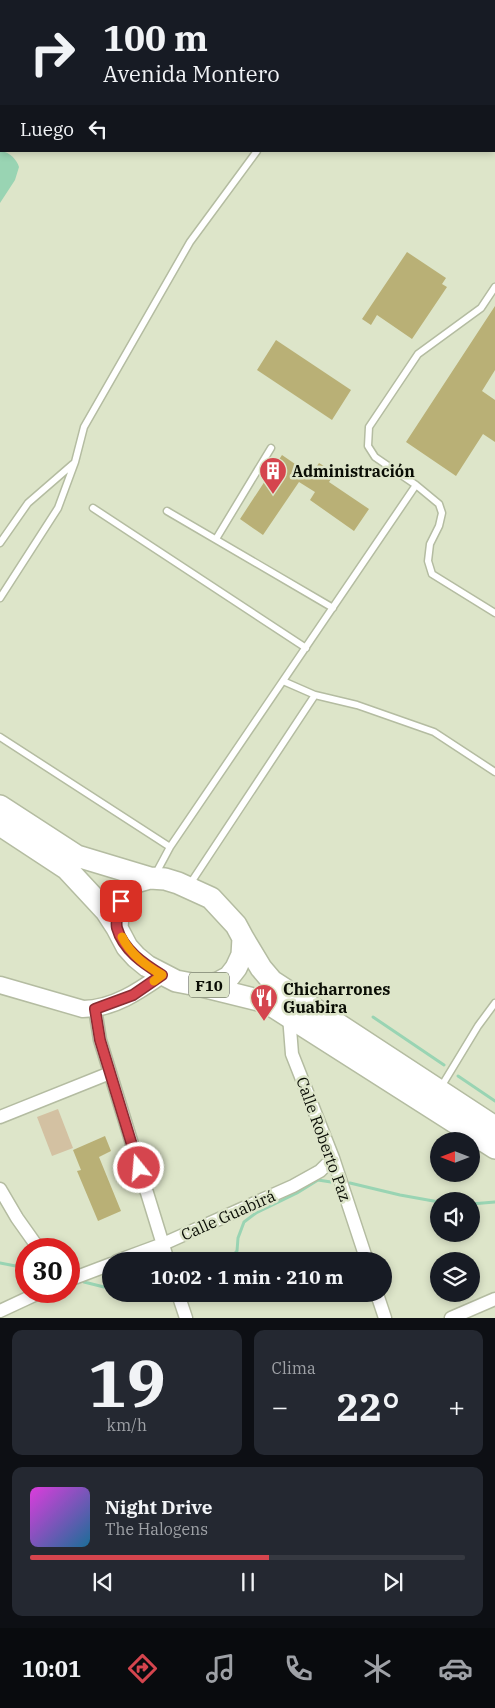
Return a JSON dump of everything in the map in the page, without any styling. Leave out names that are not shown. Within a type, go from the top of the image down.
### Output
[{"type":"highway","points":[[0,806],[77,856],[151,878],[165,879],[188,886],[211,898],[236,925],[261,968],[272,981],[495,1127]]},
{"type":"highway","name":"F10","points":[[0,824],[67,869],[106,911],[127,947],[136,957],[162,975],[176,981],[266,1002],[495,1148]]},
{"type":"highway","points":[[117,928],[121,901],[128,889],[136,882],[151,878]]},
{"type":"highway","name":"F10","points":[[202,986],[218,983],[229,976],[242,956],[243,938]]},
{"type":"street","points":[[0,985],[83,1009],[95,1009],[133,995],[162,975]]},
{"type":"street","points":[[95,1009],[100,1040],[165,1252]]},
{"type":"street","name":"Calle Roberto Paz","points":[[289,1016],[292,1054],[333,1158],[363,1252]]},
{"type":"street","points":[[0,1117],[110,1073]]},
{"type":"street","name":"Calle Guabirá","points":[[141,1252],[300,1182],[320,1171],[333,1158]]},
{"type":"street","points":[[0,1189],[31,1238]]},
{"type":"street","points":[[80,1276],[102,1267]]},
{"type":"street","points":[[451,1318],[495,1299]]},
{"type":"street","points":[[181,1302],[186,1318]]},
{"type":"street","points":[[380,1302],[385,1318]]},
{"type":"street","points":[[0,1311],[17,1303]]},
{"type":"lane","points":[[0,598],[58,508],[75,462],[84,427],[190,242],[256,152]]},
{"type":"lane","points":[[495,287],[481,308],[418,354],[369,427],[368,446],[375,457],[416,485],[439,504],[442,513],[439,526],[430,544],[428,561],[432,574],[495,613]]},
{"type":"lane","points":[[216,539],[271,448]]},
{"type":"lane","points":[[0,543],[28,503],[75,462]]},
{"type":"lane","points":[[151,878],[170,847],[416,485]]},
{"type":"lane","points":[[93,508],[306,648]]},
{"type":"lane","points":[[167,510],[332,608]]},
{"type":"lane","points":[[283,681],[315,695],[357,705],[434,732],[495,772]]},
{"type":"lane","points":[[188,886],[315,695]]},
{"type":"lane","points":[[0,737],[170,847]]},
{"type":"lane","points":[[438,1090],[478,1026],[495,1003]]},
{"type":"shaded area","points":[[0,152],[4,152],[13,157],[19,167],[15,180],[0,203]]},
{"type":"shaded area","points":[[58,1109],[73,1148],[52,1156],[37,1117]]},
{"type":"building","points":[[407,252],[446,278],[442,284],[447,287],[412,339],[377,315],[371,325],[362,319]]},
{"type":"building","points":[[495,306],[495,370],[482,391],[495,400],[495,442],[483,434],[456,476],[406,442]]},
{"type":"building","points":[[276,340],[351,390],[332,420],[257,370]]},
{"type":"building","points":[[282,455],[311,475],[319,463],[335,473],[329,482],[369,509],[354,531],[310,500],[315,492],[299,482],[263,535],[240,519]]},
{"type":"building","points":[[105,1136],[111,1151],[99,1157],[121,1211],[98,1221],[77,1171],[81,1170],[73,1150]]},
{"type":"waterway","points":[[373,1017],[444,1065]]},
{"type":"waterway","points":[[458,1076],[495,1101]]},
{"type":"waterway","points":[[236,1252],[238,1238],[244,1222],[256,1213],[297,1193],[318,1180],[331,1182]]},
{"type":"waterway","points":[[350,1183],[430,1200]]},
{"type":"waterway","points":[[480,1203],[495,1202]]},
{"type":"waterway","points":[[0,1263],[15,1266]]},
{"type":"waterway","points":[[84,1282],[102,1286]]},
{"type":"slow traffic","points":[[122,937],[127,947],[136,957],[162,975],[154,981]]},
{"type":"place","name":"Administración","points":[[273,495]]},
{"type":"place","name":"Chicharrones Guabira","points":[[264,1022]]},
{"type":"route","points":[[121,901],[117,928],[127,947],[147,966],[162,975],[133,995],[95,1009],[100,1040],[139,1168]]}]
